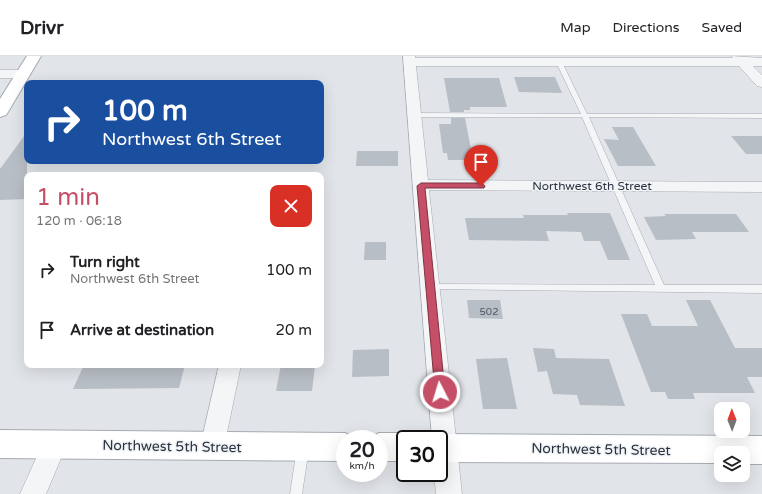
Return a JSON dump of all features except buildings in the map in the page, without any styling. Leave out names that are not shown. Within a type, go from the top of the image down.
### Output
[{"type":"street","points":[[0,112],[34,56]]},
{"type":"street","points":[[441,430],[430,287],[409,59],[559,62],[739,59],[762,62]]},
{"type":"street","points":[[739,59],[762,83]]},
{"type":"street","points":[[0,74],[24,74]]},
{"type":"street","name":"Northwest 6th Street","points":[[421,186],[762,187]]},
{"type":"street","points":[[212,447],[229,368]]},
{"type":"street","name":"Northwest 5th Street","points":[[0,444],[336,447]]},
{"type":"street","points":[[32,494],[55,444]]},
{"type":"street","name":"Northwest 5th Street","points":[[448,448],[762,450]]},
{"type":"street","points":[[447,482],[449,494]]},
{"type":"lane","points":[[559,62],[585,116],[661,288]]},
{"type":"lane","points":[[414,115],[762,116]]},
{"type":"lane","points":[[430,287],[762,289]]},
{"type":"lane","points":[[296,494],[304,447]]},
{"type":"route","points":[[440,392],[421,186],[481,186]]}]
